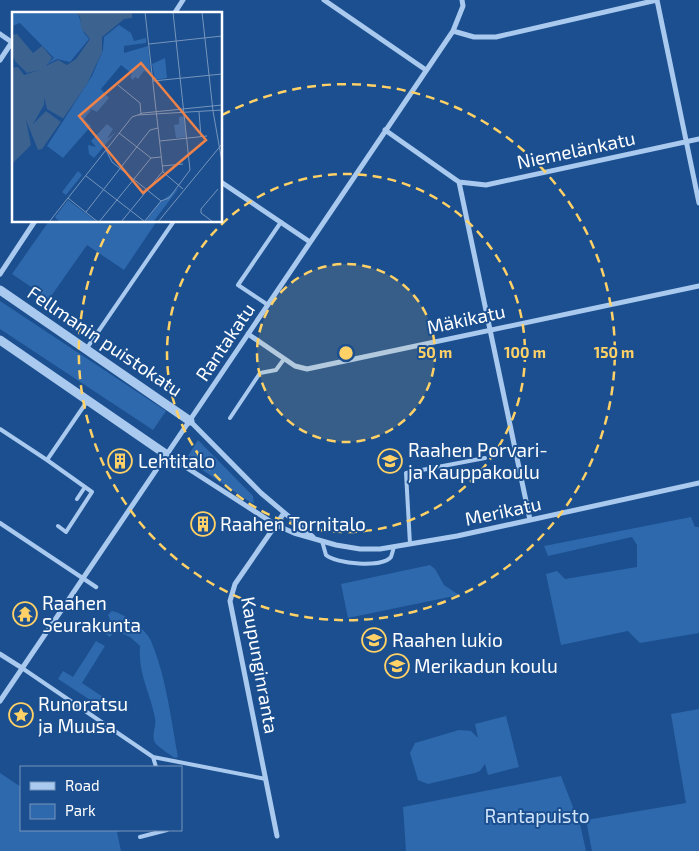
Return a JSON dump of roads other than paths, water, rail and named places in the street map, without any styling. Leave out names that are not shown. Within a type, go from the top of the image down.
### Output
[{"type":"street","points":[[175,12],[183,0]]},
{"type":"street","points":[[324,0],[426,70]]},
{"type":"street","name":"Rantakatu","points":[[0,701],[457,25],[463,6],[462,0]]},
{"type":"street","points":[[453,31],[474,37],[496,37],[657,0],[699,203]]},
{"type":"street","points":[[0,34],[12,42]]},
{"type":"street","points":[[0,60],[12,44]]},
{"type":"street","points":[[385,130],[460,182],[530,520]]},
{"type":"street","name":"Niemelänkatu","points":[[460,182],[486,185],[699,138]]},
{"type":"street","points":[[222,183],[310,242]]},
{"type":"street","points":[[0,274],[34,222]]},
{"type":"street","name":"Mäkikatu","points":[[248,334],[284,360],[307,369],[699,286]]},
{"type":"street","name":"Fellmanin puistokatu","points":[[0,290],[190,420]]},
{"type":"street","points":[[0,340],[167,454]]},
{"type":"street","name":"Merikatu","points":[[190,420],[284,513],[299,523],[314,537]]},
{"type":"street","name":"Merikatu","points":[[167,454],[276,525],[294,533],[314,537],[322,541],[360,549],[410,544],[699,485]]},
{"type":"street","name":"Kaupunginranta","points":[[277,836],[230,601],[236,584],[284,513]]},
{"type":"street","points":[[0,523],[96,587]]},
{"type":"street","points":[[0,654],[22,668]]},
{"type":"lane","points":[[87,348],[173,222]]},
{"type":"lane","points":[[268,305],[238,286],[281,222]]},
{"type":"lane","points":[[230,418],[260,373],[276,370],[284,360]]},
{"type":"lane","points":[[47,460],[88,400]]},
{"type":"lane","points":[[5,432],[8,428]]},
{"type":"lane","points":[[0,429],[92,492],[66,532],[58,526]]},
{"type":"lane","points":[[410,544],[406,473],[485,458]]},
{"type":"lane","points":[[77,499],[85,487]]},
{"type":"lane","points":[[322,541],[326,555],[338,562],[382,563],[391,558],[394,546]]},
{"type":"lane","points":[[22,668],[153,757],[266,779]]},
{"type":"lane","points":[[153,757],[156,766]]},
{"type":"lane","points":[[140,837],[163,831]]},
{"type":"place","name":"Lehtitalo","points":[[120,461]]},
{"type":"place","name":"Raahen Porvari- ja Kauppakoulu","points":[[390,461]]},
{"type":"place","name":"Raahen Tornitalo","points":[[203,524]]},
{"type":"place","name":"Raahen Seurakunta","points":[[25,614]]},
{"type":"place","name":"Raahen lukio","points":[[374,640]]},
{"type":"place","name":"Merikadun koulu","points":[[397,666]]},
{"type":"place","name":"Runoratsu ja Muusa","points":[[21,715]]},
{"type":"park label","name":"Rantapuisto","points":[[537,816]]}]
